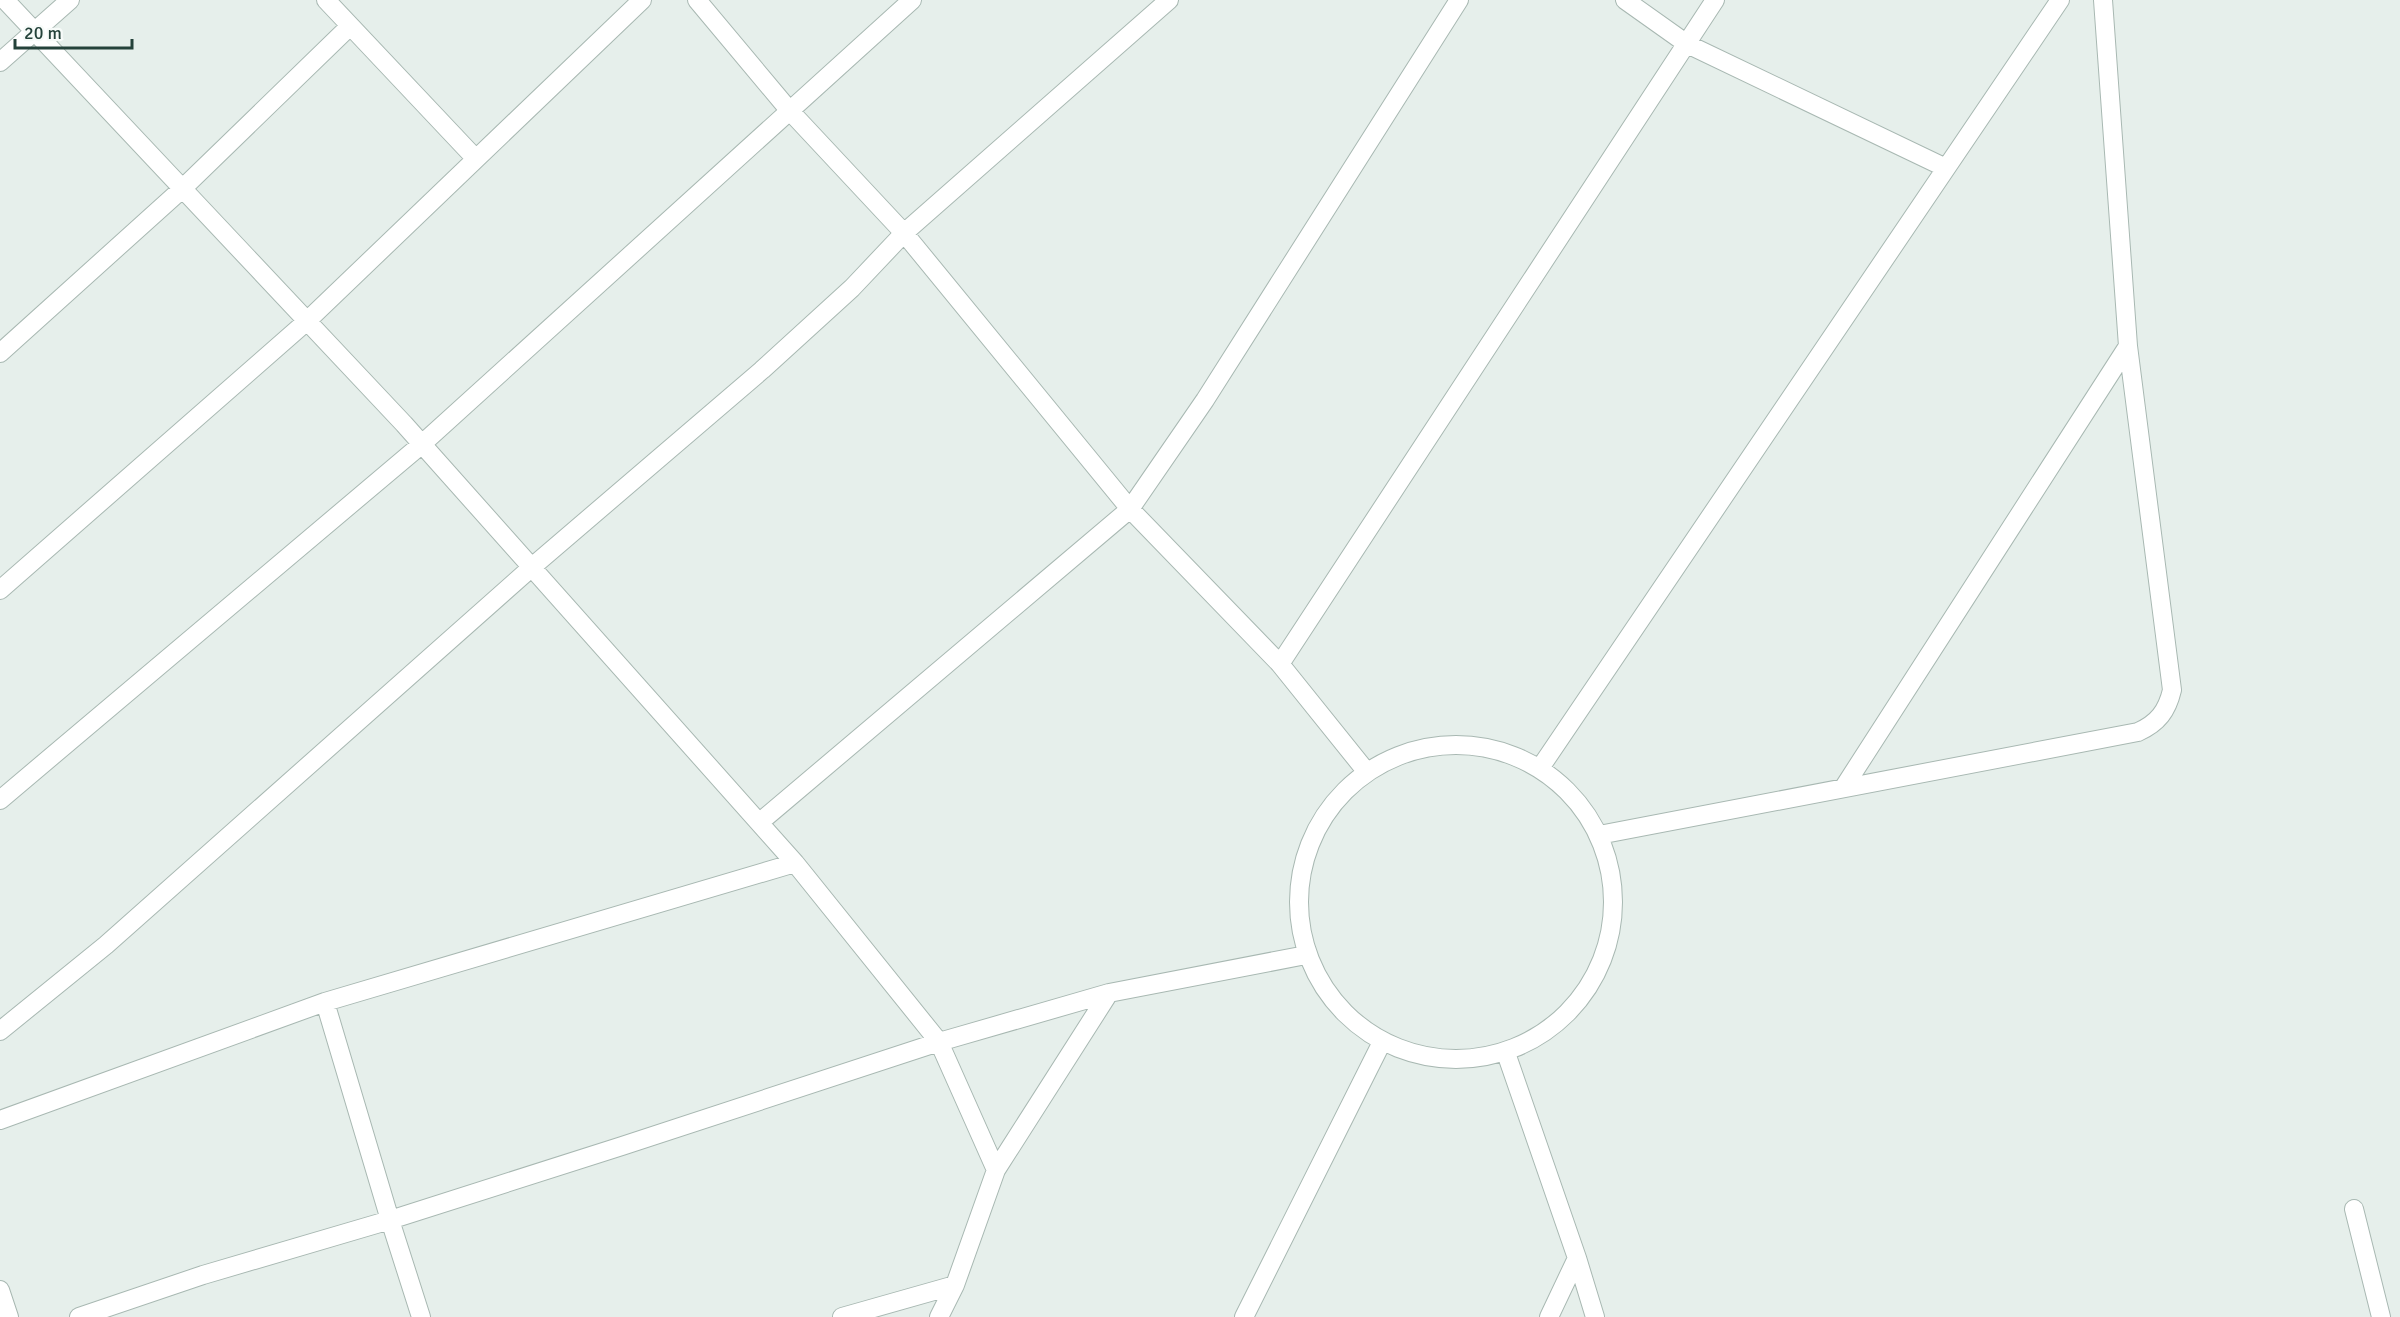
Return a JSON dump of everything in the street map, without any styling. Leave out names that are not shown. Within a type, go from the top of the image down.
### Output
[{"type":"street","points":[[5,0],[422,444],[795,863],[939,1042],[996,1170]]},
{"type":"street","points":[[0,62],[70,0]]},
{"type":"street","points":[[326,0],[476,159]]},
{"type":"street","points":[[0,590],[307,321],[642,0]]},
{"type":"street","points":[[697,0],[789,110],[903,233],[1130,509],[1280,664],[1366,771]]},
{"type":"street","points":[[0,800],[422,444],[912,0]]},
{"type":"street","points":[[0,1031],[106,945],[532,567],[762,370],[852,288],[903,233],[1169,0]]},
{"type":"street","points":[[760,822],[1130,509],[1205,400],[1459,0]]},
{"type":"street","points":[[1625,0],[1687,44],[1946,168]]},
{"type":"street","points":[[1280,664],[1715,0]]},
{"type":"street","points":[[1540,768],[2060,0]]},
{"type":"street","points":[[1599,836],[2138,732],[2159,720],[2168,707],[2172,690],[2128,346],[2103,0]]},
{"type":"street","points":[[0,353],[182,189],[349,27]]},
{"type":"street","points":[[1844,787],[2128,346]]},
{"type":"street","points":[[1453,743],[1498,749],[1540,768],[1575,797],[1599,836],[1613,888],[1609,941],[1586,991],[1549,1030],[1506,1053],[1461,1061],[1420,1057],[1382,1042],[1350,1020],[1324,990],[1306,955],[1298,904],[1306,853],[1329,807],[1366,771],[1408,751],[1453,743]]},
{"type":"street","points":[[0,1120],[325,1002],[795,863]]},
{"type":"street","points":[[79,1317],[203,1275],[390,1220],[939,1042],[1108,993],[1306,955]]},
{"type":"street","points":[[939,1317],[955,1285],[996,1170],[1108,993]]},
{"type":"street","points":[[325,1002],[421,1317]]},
{"type":"street","points":[[1244,1317],[1382,1042]]},
{"type":"street","points":[[1506,1053],[1595,1317]]},
{"type":"street","points":[[2354,1209],[2381,1317]]},
{"type":"street","points":[[1549,1317],[1577,1258]]},
{"type":"street","points":[[842,1317],[955,1285]]},
{"type":"street","points":[[0,1290],[9,1317]]}]
